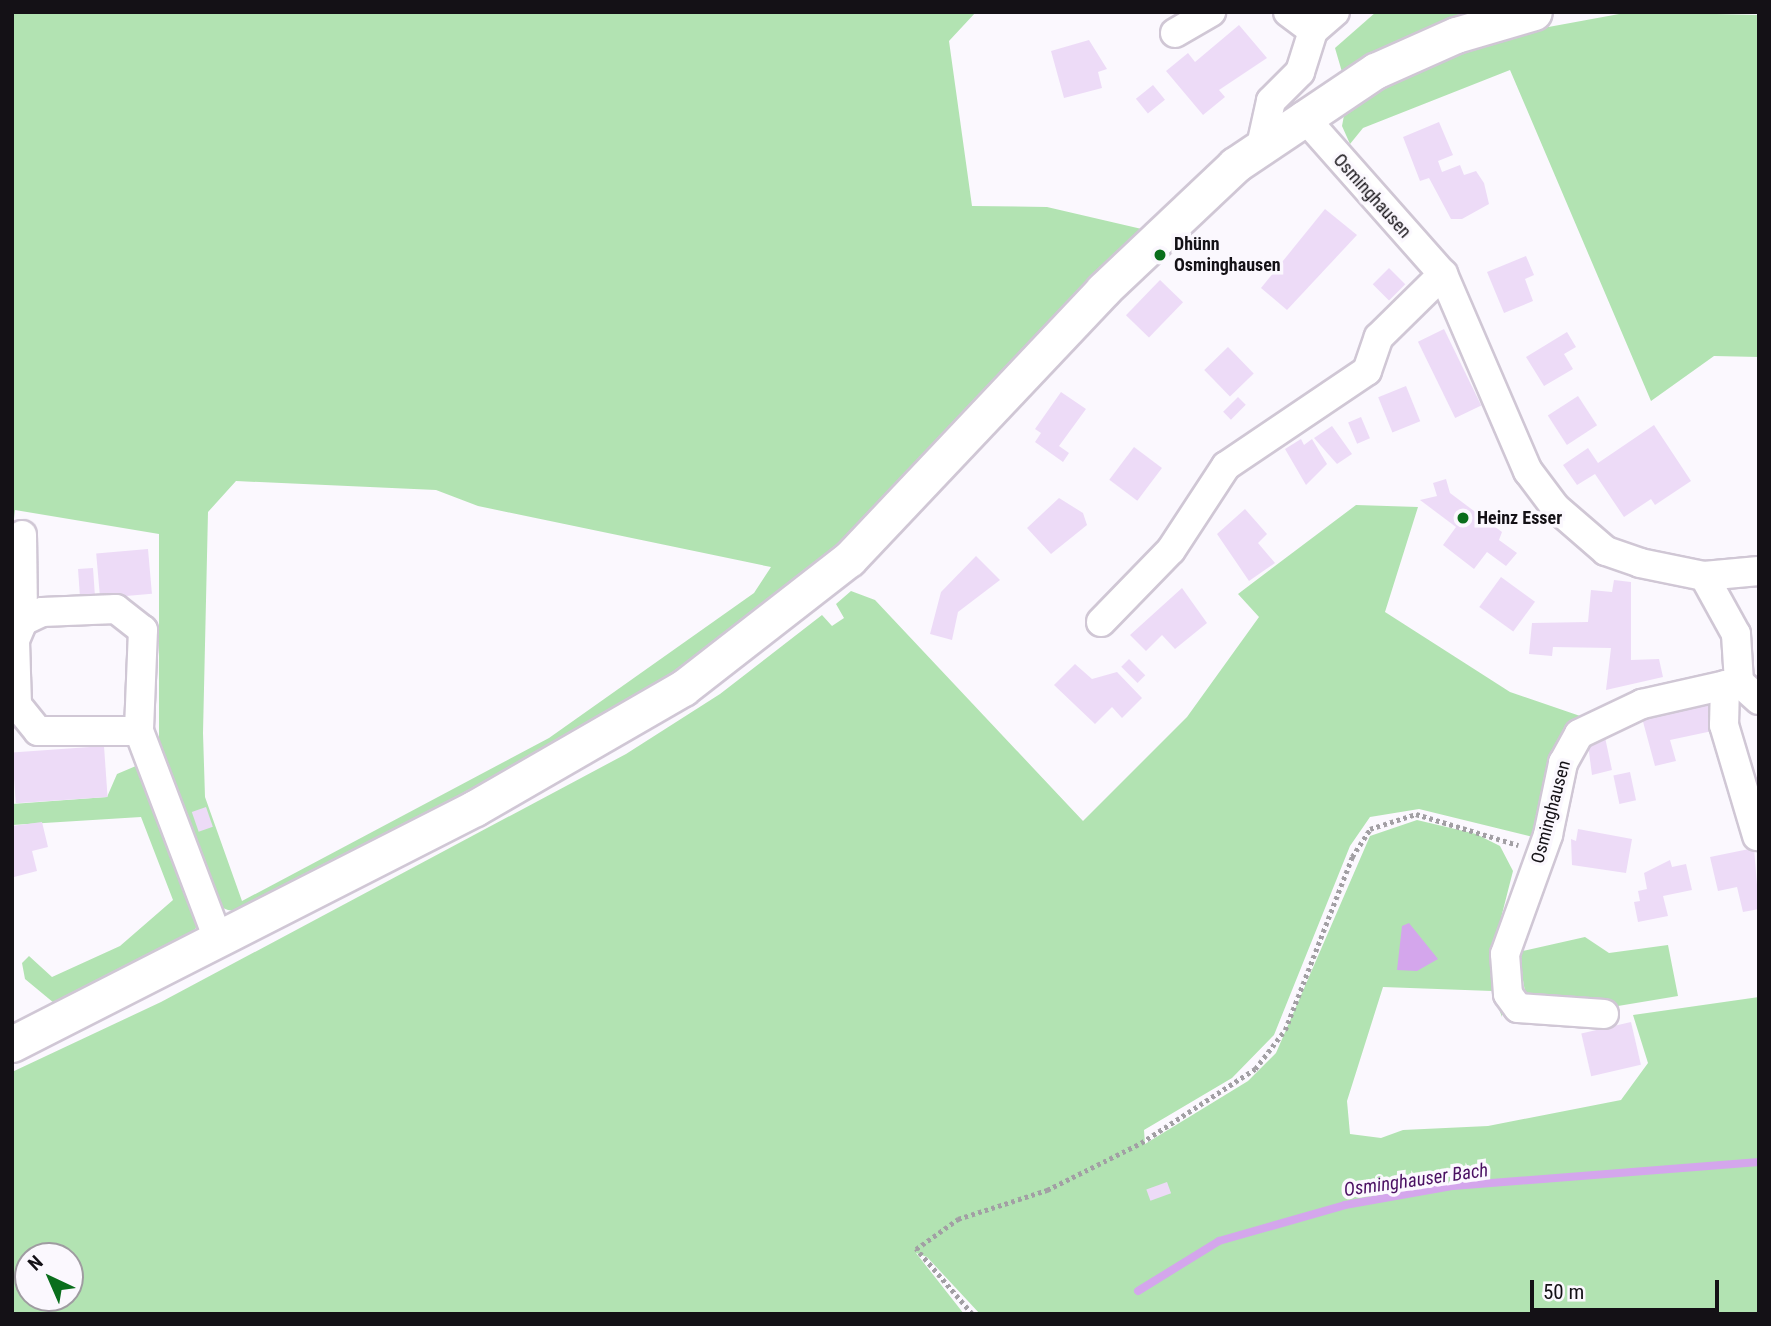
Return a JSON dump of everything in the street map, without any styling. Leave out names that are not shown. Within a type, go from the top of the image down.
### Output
[{"type":"main road","points":[[12,1044],[219,942],[596,742],[750,640],[874,534],[1170,222],[1261,146],[1303,116],[1399,59],[1534,12]]},
{"type":"street","points":[[1175,33],[1211,12]]},
{"type":"street","points":[[1288,12],[1313,31]]},
{"type":"street","points":[[1261,146],[1262,120],[1300,72],[1313,31],[1335,12]]},
{"type":"street","name":"Osminghausen","points":[[1303,116],[1443,274],[1528,471],[1555,507],[1606,551],[1704,576],[1759,571]]},
{"type":"street","points":[[1101,622],[1171,550],[1226,466],[1367,371],[1379,337],[1443,274]]},
{"type":"street","points":[[22,535],[23,621],[15,640],[17,705],[38,732],[139,731]]},
{"type":"street","points":[[1704,576],[1740,647],[1741,689],[1724,725],[1757,836]]},
{"type":"street","points":[[23,621],[42,612],[116,608],[143,630],[139,731],[219,942]]},
{"type":"street","name":"Osminghausen","points":[[1604,1014],[1527,1013],[1508,994],[1505,954],[1542,854],[1563,763],[1578,734],[1642,704],[1741,689]]},
{"type":"path","points":[[972,1314],[915,1249],[958,1219],[1047,1190],[1141,1143],[1255,1069],[1295,1008],[1361,837],[1380,822],[1404,815],[1441,819],[1542,854]]},
{"type":"green space","points":[[12,12],[976,12],[949,41],[972,206],[1047,207],[1146,230],[839,548],[739,632],[601,723],[241,912],[218,906],[159,756],[159,534],[15,510],[12,535]],"holes":[[[236,481],[436,490],[478,506],[771,567],[754,593],[549,738],[242,901],[205,797],[203,733],[208,512]]]},
{"type":"green space","points":[[1376,12],[1469,12],[1342,72],[1335,48]]},
{"type":"green space","points":[[1630,12],[1759,15],[1759,357],[1714,356],[1651,401],[1510,70],[1363,128],[1350,144],[1342,126],[1345,110],[1366,89],[1489,38]]},
{"type":"green space","points":[[1356,505],[1418,507],[1385,612],[1510,692],[1586,718],[1533,837],[1419,809],[1370,817],[1350,846],[1274,1035],[1232,1078],[1144,1130],[1145,1144],[1248,1081],[1276,1053],[1370,836],[1417,820],[1476,834],[1500,846],[1513,871],[1501,918],[1502,1017],[1492,991],[1383,987],[1347,1101],[1350,1134],[1381,1138],[1403,1130],[1488,1126],[1621,1100],[1648,1063],[1633,1015],[1759,997],[1759,1314],[980,1314],[927,1257],[916,1253],[964,1314],[12,1314],[12,1072],[161,1002],[626,754],[720,694],[822,615],[832,626],[844,618],[836,604],[851,591],[875,600],[1083,821],[1187,717],[1259,617],[1238,594]]},
{"type":"green space","points":[[143,763],[198,919],[195,931],[185,945],[60,1008],[25,979],[22,963],[29,956],[52,977],[120,946],[173,900],[141,817],[12,825],[12,804],[107,797],[117,774]]},
{"type":"green space","points":[[1585,937],[1609,953],[1668,945],[1678,996],[1600,1009],[1527,1003],[1518,952]]},
{"type":"shaded area","points":[[1409,923],[1438,959],[1417,971],[1397,970],[1402,926]]},
{"type":"building","points":[[1239,25],[1267,58],[1219,90],[1225,97],[1203,115],[1166,71],[1188,53],[1195,62]]},
{"type":"building","points":[[1089,40],[1107,69],[1098,72],[1102,88],[1064,98],[1051,51]]},
{"type":"building","points":[[1153,85],[1165,100],[1148,114],[1136,99]]},
{"type":"building","points":[[1439,122],[1453,155],[1438,161],[1442,172],[1460,165],[1464,175],[1476,171],[1484,183],[1489,204],[1462,219],[1451,219],[1429,178],[1420,181],[1403,137]]},
{"type":"building","points":[[1325,209],[1357,235],[1287,310],[1261,288]]},
{"type":"building","points":[[1526,256],[1534,275],[1525,279],[1533,301],[1504,313],[1487,272]]},
{"type":"building","points":[[1389,268],[1405,284],[1389,301],[1373,284]]},
{"type":"building","points":[[1160,280],[1183,302],[1149,337],[1126,315]]},
{"type":"building","points":[[1444,329],[1481,405],[1455,418],[1418,342]]},
{"type":"building","points":[[1567,332],[1576,347],[1564,354],[1573,369],[1544,386],[1526,357]]},
{"type":"building","points":[[1228,347],[1254,374],[1230,397],[1204,370]]},
{"type":"building","points":[[1406,386],[1420,421],[1392,432],[1378,397]]},
{"type":"building","points":[[1061,392],[1086,409],[1059,446],[1069,453],[1063,462],[1035,442],[1041,433],[1035,429]]},
{"type":"building","points":[[1578,396],[1597,425],[1567,445],[1548,416]]},
{"type":"building","points":[[1238,397],[1246,405],[1231,420],[1223,412]]},
{"type":"building","points":[[1361,417],[1370,438],[1357,444],[1348,422]]},
{"type":"building","points":[[1654,425],[1691,481],[1655,505],[1651,499],[1624,517],[1595,474],[1577,485],[1563,465],[1588,448],[1598,463]]},
{"type":"building","points":[[1332,426],[1352,454],[1337,464],[1314,438]]},
{"type":"building","points":[[1301,439],[1304,445],[1312,439],[1327,464],[1306,485],[1285,449]]},
{"type":"building","points":[[1134,447],[1162,468],[1137,501],[1109,480]]},
{"type":"building","name":"Heinz Esser","points":[[1446,479],[1450,493],[1502,532],[1499,540],[1517,553],[1506,566],[1487,552],[1474,569],[1443,545],[1456,527],[1420,500],[1437,496],[1433,483]]},
{"type":"building","points":[[1059,498],[1083,513],[1087,525],[1051,554],[1027,528]]},
{"type":"building","points":[[1245,509],[1267,534],[1258,543],[1275,563],[1249,581],[1217,534]]},
{"type":"building","points":[[148,549],[152,594],[100,598],[96,554]]},
{"type":"building","points":[[976,556],[1000,580],[958,612],[952,640],[930,634],[941,592]]},
{"type":"building","points":[[93,568],[95,595],[80,596],[78,569]]},
{"type":"building","points":[[1501,577],[1535,602],[1513,632],[1479,607]]},
{"type":"building","points":[[1614,580],[1631,582],[1631,660],[1659,659],[1663,677],[1606,690],[1611,648],[1553,647],[1552,656],[1529,654],[1532,623],[1588,622],[1591,590],[1612,592]]},
{"type":"building","points":[[1182,588],[1207,623],[1175,649],[1162,635],[1146,651],[1130,635]]},
{"type":"building","points":[[1129,659],[1145,675],[1137,683],[1121,667]]},
{"type":"building","points":[[1075,664],[1092,679],[1117,672],[1142,698],[1122,718],[1112,707],[1095,724],[1054,685]]},
{"type":"building","points":[[1710,704],[1717,730],[1670,740],[1676,761],[1655,766],[1642,718]]},
{"type":"building","points":[[1603,728],[1612,770],[1592,775],[1587,737]]},
{"type":"building","points":[[104,746],[108,797],[16,803],[12,752]]},
{"type":"building","points":[[1630,772],[1636,800],[1619,804],[1613,776]]},
{"type":"building","points":[[206,807],[213,827],[199,832],[192,812]]},
{"type":"building","points":[[42,822],[48,847],[32,851],[37,871],[14,877],[12,826]]},
{"type":"building","points":[[1578,829],[1632,839],[1626,873],[1572,865],[1571,839],[1576,841]]},
{"type":"building","points":[[1754,848],[1759,909],[1743,912],[1737,887],[1718,891],[1710,857]]},
{"type":"building","points":[[1670,860],[1672,867],[1686,864],[1692,890],[1663,896],[1668,916],[1638,922],[1634,902],[1640,901],[1638,891],[1647,889],[1644,873]]},
{"type":"building","points":[[1631,1022],[1641,1065],[1591,1076],[1581,1033]]},
{"type":"building","points":[[1167,1182],[1171,1193],[1150,1201],[1146,1190]]},
{"type":"waterway","name":"Osminghauser Bach","points":[[1138,1291],[1219,1241],[1345,1205],[1453,1186],[1759,1162]]},
{"type":"place","name":"Dhünn Osminghausen","points":[[1160,255]]},
{"type":"place","name":"Heinz Esser","points":[[1463,518]]}]
